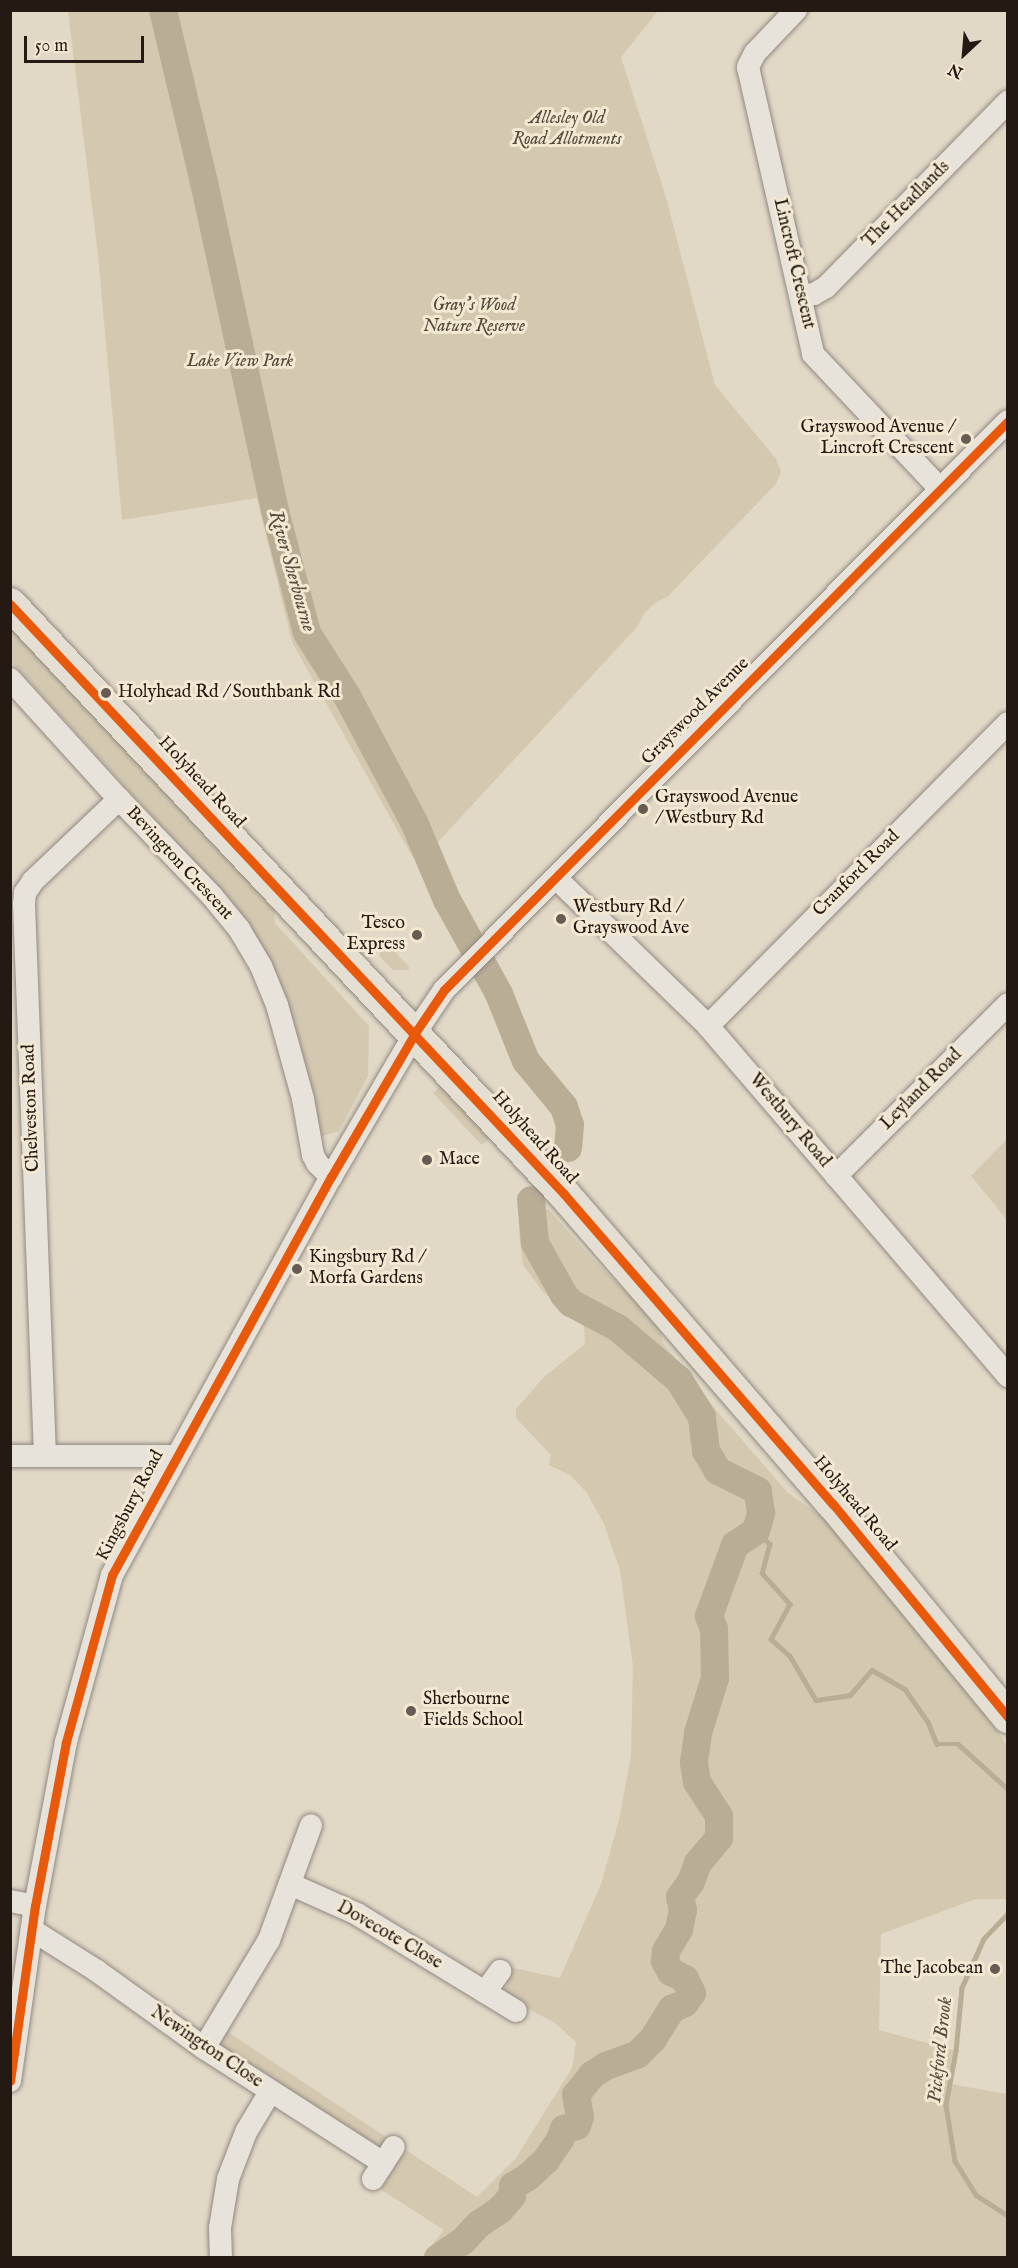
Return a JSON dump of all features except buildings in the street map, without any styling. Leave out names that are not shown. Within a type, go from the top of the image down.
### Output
[{"type":"highway","name":"Holyhead Road","points":[[10,604],[564,1194],[833,1504],[1008,1717]]},
{"type":"street","name":"Lincroft Crescent","points":[[796,10],[755,52],[748,67],[813,354],[940,489]]},
{"type":"street","name":"The Headlands","points":[[801,297],[814,294],[826,287],[1008,102]]},
{"type":"street","name":"Grayswood Avenue","points":[[415,1033],[444,990],[1008,421]]},
{"type":"street","name":"Bevington Crescent","points":[[10,679],[118,799],[212,896],[239,929],[261,966],[288,1040],[303,1099],[313,1155],[317,1163],[331,1177]]},
{"type":"street","name":"Cranford Road","points":[[708,1026],[1008,723]]},
{"type":"street","name":"Chelveston Road","points":[[45,1456],[25,893],[33,881],[118,799]]},
{"type":"street","name":"Westbury Road","points":[[556,878],[708,1026],[1008,1376]]},
{"type":"street","name":"Leyland Road","points":[[836,1176],[1008,1004]]},
{"type":"street","name":"Kingsbury Road","points":[[10,2081],[35,1906],[66,1742],[102,1606],[120,1558],[331,1177],[415,1033]]},
{"type":"street","points":[[10,1456],[177,1456]]},
{"type":"street","points":[[204,2048],[269,1940],[311,1826]]},
{"type":"street","name":"Dovecote Close","points":[[290,1884],[357,1914],[516,2011]]},
{"type":"street","points":[[10,1901],[35,1906]]},
{"type":"street","name":"Newington Close","points":[[32,1930],[97,1971],[270,2092],[383,2163]]},
{"type":"street","points":[[485,1992],[500,1971]]},
{"type":"street","points":[[221,2258],[220,2228],[228,2179],[246,2132],[270,2092]]},
{"type":"green space","name":"Lake View Park","points":[[68,11],[658,11],[621,57],[665,194],[715,385],[776,459],[781,472],[776,484],[667,597],[656,602],[644,614],[637,627],[436,844],[413,858],[292,642],[257,498],[122,520],[98,255]]},
{"type":"green space","points":[[11,621],[274,904],[275,923],[369,1026],[368,1076],[339,1131],[319,1137],[230,901],[11,661]]},
{"type":"green space","points":[[387,943],[409,967],[409,970],[393,970],[380,957],[380,951]]},
{"type":"green space","points":[[442,1085],[490,1137],[482,1145],[433,1093]]},
{"type":"green space","points":[[1007,1139],[1007,1220],[971,1176]]},
{"type":"green space","points":[[524,1203],[549,1210],[589,1255],[658,1324],[663,1343],[716,1410],[788,1493],[835,1526],[944,1655],[1007,1745],[1007,1899],[976,1899],[881,1934],[879,2030],[956,2051],[950,2084],[1007,2094],[1007,2257],[422,2257],[444,2230],[380,2189],[406,2150],[477,2197],[516,2158],[572,2068],[576,2042],[555,2023],[506,1997],[508,1967],[560,1978],[601,1884],[619,1820],[631,1756],[633,1666],[620,1570],[604,1524],[587,1493],[570,1475],[549,1465],[551,1455],[516,1418],[516,1409],[544,1377],[585,1344],[584,1326],[543,1292],[523,1265],[519,1233]]},
{"type":"green space","points":[[225,2030],[392,2141],[381,2148],[366,2145],[220,2045]]},
{"type":"waterway","name":"River Sherbourne","points":[[163,10],[204,182],[275,511],[307,633],[347,696],[414,822],[447,900],[499,994],[526,1061],[564,1107],[570,1125],[568,1148]]},
{"type":"waterway","name":"River Sherbourne","points":[[438,2258],[463,2241],[479,2224],[500,2210],[512,2196],[513,2186],[528,2177],[546,2160],[560,2140],[564,2129],[577,2126],[580,2117],[576,2095],[592,2075],[606,2066],[637,2055],[653,2039],[672,2009],[685,2003],[692,1993],[685,1979],[671,1972],[665,1961],[666,1951],[679,1929],[683,1910],[680,1897],[691,1882],[698,1863],[719,1838],[719,1816],[697,1782],[694,1762],[698,1733],[715,1678],[714,1629],[709,1616],[735,1545],[756,1531],[761,1513],[758,1491],[718,1471],[706,1451],[702,1417],[679,1380],[618,1328],[571,1303],[564,1295],[535,1243],[531,1200]]},
{"type":"waterway","name":"Pickford Brook","points":[[756,1531],[770,1544],[762,1573],[790,1604],[771,1639],[790,1656],[816,1700],[850,1695],[872,1670],[905,1689],[928,1722],[937,1744],[958,1744],[1008,1789]]},
{"type":"waterway","name":"Pickford Brook","points":[[1008,1914],[984,1939],[962,1988],[956,2051],[946,2105],[955,2161],[976,2195],[1008,2216]]},
{"type":"cycle path","points":[[10,2081],[35,1906],[66,1742],[112,1575],[331,1177],[415,1033],[444,990],[1008,421]]},
{"type":"cycle path","points":[[10,604],[564,1194],[833,1504],[1008,1717]]},
{"type":"place","name":"Grayswood Avenue / Lincroft Crescent","points":[[966,439]]},
{"type":"place","name":"Holyhead Rd / Southbank Rd","points":[[106,693]]},
{"type":"place","name":"Grayswood Avenue / Westbury Rd","points":[[643,809]]},
{"type":"place","name":"Westbury Rd / Grayswood Ave","points":[[561,919]]},
{"type":"place","name":"Tesco Express","points":[[417,935]]},
{"type":"place","name":"Mace","points":[[427,1160]]},
{"type":"place","name":"Kingsbury Rd / Morfa Gardens","points":[[297,1269]]},
{"type":"place","name":"Sherbourne Fields School","points":[[411,1711]]},
{"type":"place","name":"The Jacobean","points":[[995,1969]]},
{"type":"park label","name":"Allesley Old Road Allotments","points":[[567,130]]},
{"type":"park label","name":"Gray's Wood Nature Reserve","points":[[474,317]]}]
